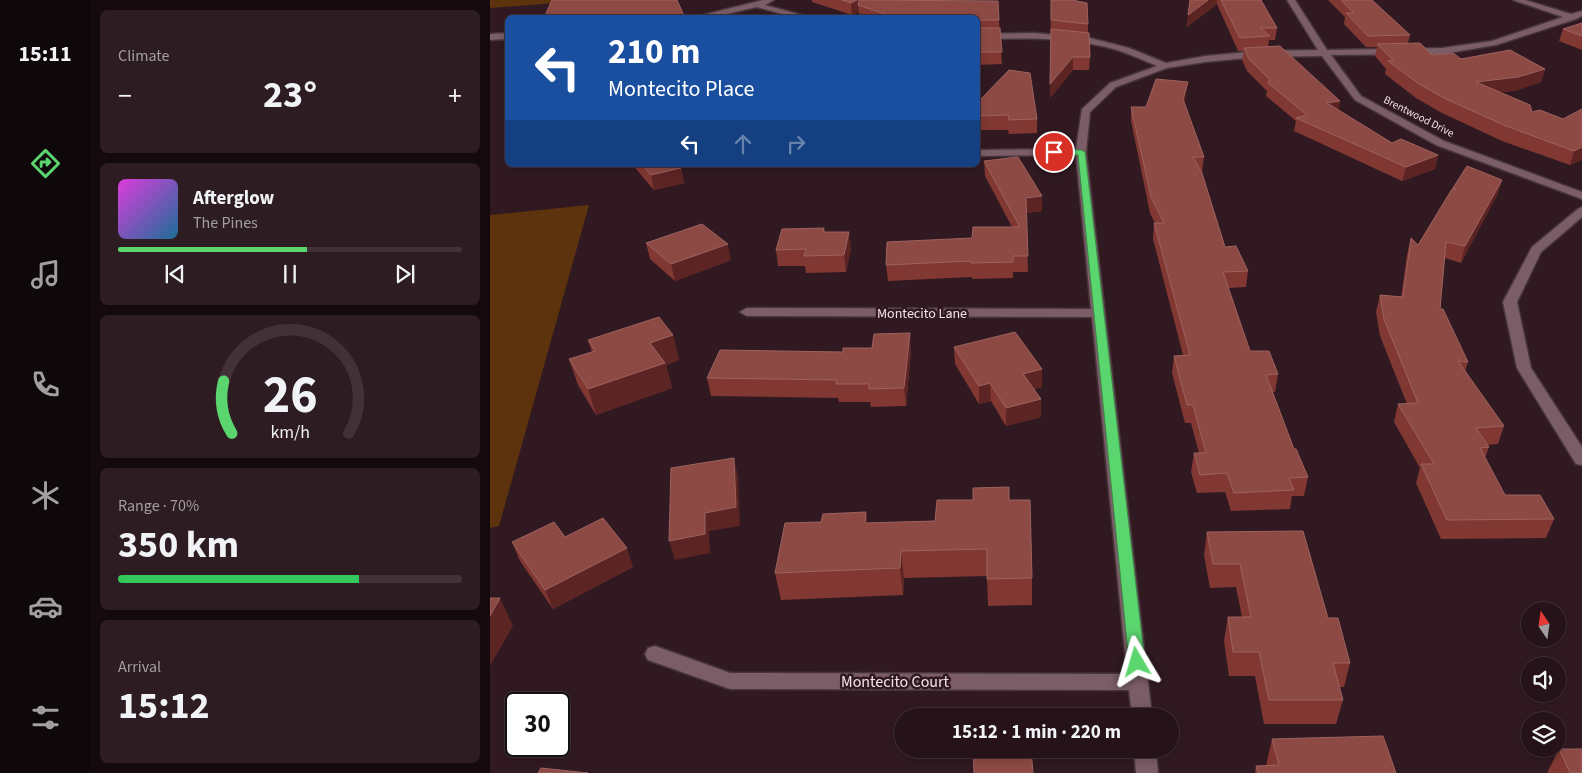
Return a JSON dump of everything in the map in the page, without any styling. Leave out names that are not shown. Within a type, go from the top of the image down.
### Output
[{"type":"street","points":[[709,15],[757,5],[770,0]]},
{"type":"street","name":"Brentwood Drive","points":[[1291,0],[1325,54],[1358,98],[1440,143],[1582,196]]},
{"type":"street","points":[[1517,0],[1577,15]]},
{"type":"street","points":[[757,5],[797,15]]},
{"type":"street","points":[[1141,708],[1081,152],[1085,111],[1113,85],[1165,66],[1205,59],[1240,56],[1450,49],[1493,43],[1577,15]]},
{"type":"street","points":[[980,36],[1030,35],[1080,39],[1125,50],[1165,66]]},
{"type":"street","points":[[490,37],[505,36]]},
{"type":"street","points":[[980,153],[1081,152]]},
{"type":"street","points":[[1582,211],[1536,250],[1510,302],[1524,368],[1582,460]]},
{"type":"street","name":"Montecito Lane","points":[[747,312],[1098,313]]},
{"type":"street","name":"Montecito Court","points":[[655,654],[730,681],[1139,682]]},
{"type":"street","points":[[1146,758],[1147,773]]},
{"type":"shaded area","points":[[490,0],[595,0],[490,8]]},
{"type":"shaded area","points":[[589,205],[499,526],[490,528],[490,215]]},
{"type":"building","points":[[552,0],[677,0],[684,15],[545,15]]},
{"type":"building","points":[[842,0],[857,0],[851,3]]},
{"type":"building","points":[[859,0],[998,1],[999,20],[980,20],[980,15],[888,15],[858,5]]},
{"type":"building","points":[[1051,0],[1072,0],[1087,3],[1088,24],[1051,20]]},
{"type":"building","points":[[1190,0],[1208,0],[1188,15]]},
{"type":"building","points":[[1221,0],[1261,0],[1277,28],[1260,28],[1270,36],[1240,38]]},
{"type":"building","points":[[1341,0],[1372,0],[1410,35],[1368,36],[1346,13],[1354,13]]},
{"type":"building","points":[[1582,23],[1582,36],[1563,29]]},
{"type":"building","points":[[980,28],[1000,28],[1002,52],[980,52]]},
{"type":"building","points":[[1051,29],[1089,33],[1090,57],[1073,57],[1050,84]]},
{"type":"building","points":[[1420,43],[1432,55],[1453,53],[1461,59],[1510,50],[1545,69],[1518,77],[1476,82],[1530,105],[1532,112],[1540,110],[1563,119],[1582,109],[1582,147],[1574,151],[1506,126],[1446,99],[1419,84],[1388,61],[1393,60],[1377,44]]},
{"type":"building","points":[[1280,46],[1340,101],[1327,103],[1392,143],[1401,139],[1438,155],[1406,167],[1296,118],[1307,115],[1268,83],[1270,80],[1249,59],[1244,48]]},
{"type":"building","points":[[1009,70],[1030,73],[1037,119],[1009,120],[1008,115],[980,116],[980,100]]},
{"type":"building","points":[[1156,79],[1188,82],[1183,99],[1204,157],[1193,157],[1202,173],[1225,247],[1236,246],[1248,271],[1223,272],[1250,351],[1269,351],[1278,374],[1266,375],[1294,449],[1296,449],[1308,477],[1289,478],[1294,490],[1234,493],[1227,473],[1200,475],[1194,453],[1206,453],[1193,405],[1187,405],[1174,356],[1190,355],[1154,223],[1164,223],[1151,197],[1131,107],[1146,107]]},
{"type":"building","points":[[1018,157],[1042,196],[1026,198],[1028,256],[1013,256],[1013,262],[971,263],[971,261],[886,265],[887,242],[972,238],[973,227],[1020,227],[984,161]]},
{"type":"building","points":[[1467,166],[1502,180],[1465,246],[1446,242],[1440,309],[1443,309],[1468,362],[1458,361],[1504,426],[1476,428],[1489,447],[1480,448],[1505,495],[1540,495],[1554,519],[1447,520],[1421,464],[1434,464],[1398,404],[1418,403],[1384,319],[1380,295],[1403,297],[1411,238],[1418,245],[1452,189],[1456,189],[1453,188]]},
{"type":"building","points":[[644,167],[681,168],[651,175]]},
{"type":"building","points":[[702,224],[728,244],[671,264],[646,243]]},
{"type":"building","points":[[824,228],[823,232],[849,232],[844,255],[804,256],[806,249],[776,250],[782,229]]},
{"type":"building","points":[[659,317],[673,335],[650,343],[665,363],[588,389],[569,359],[595,351],[588,340]]},
{"type":"building","points":[[1015,332],[1042,369],[1023,374],[1041,399],[1006,408],[990,383],[979,386],[954,347]]},
{"type":"building","points":[[910,333],[904,388],[869,389],[869,384],[836,384],[837,380],[707,378],[720,350],[843,352],[843,348],[872,348],[874,334]]},
{"type":"building","points":[[734,458],[736,507],[705,513],[705,534],[669,541],[671,468]]},
{"type":"building","points":[[1009,487],[1009,500],[1030,500],[1032,578],[987,579],[987,549],[901,551],[900,568],[775,573],[785,523],[821,522],[823,514],[866,512],[865,523],[935,521],[937,500],[973,500],[973,488]]},
{"type":"building","points":[[603,518],[627,548],[545,590],[512,542],[554,522],[565,537]]},
{"type":"building","points":[[1303,531],[1328,618],[1338,618],[1350,663],[1333,663],[1343,700],[1269,700],[1259,652],[1233,652],[1228,617],[1251,617],[1240,564],[1213,564],[1207,532]]},
{"type":"building","points":[[490,598],[500,598],[490,616]]},
{"type":"building","points":[[1383,736],[1396,773],[1258,773],[1256,766],[1279,765],[1272,739]]},
{"type":"building","points":[[1566,749],[1582,749],[1582,773],[1570,773],[1563,757],[1566,757]]},
{"type":"building","points":[[973,758],[1032,758],[1033,773],[974,773]]},
{"type":"building","points":[[541,768],[588,773],[538,773]]},
{"type":"route","points":[[1054,152],[1081,152],[1137,662]]}]
